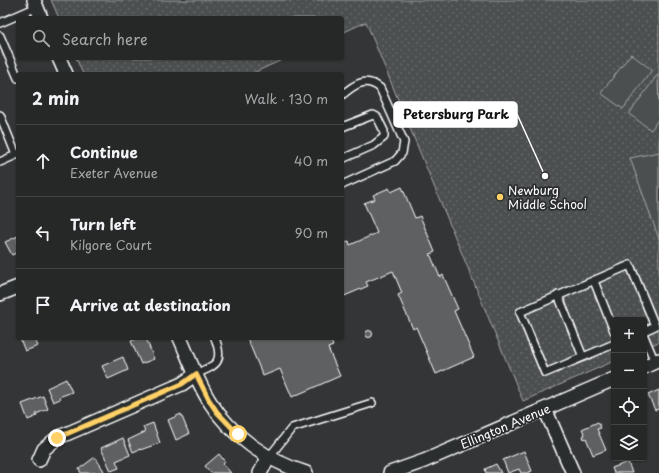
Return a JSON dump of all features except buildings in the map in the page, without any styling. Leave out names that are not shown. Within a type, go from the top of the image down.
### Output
[{"type":"street","points":[[60,60],[65,72]]},
{"type":"street","points":[[0,294],[16,288]]},
{"type":"street","points":[[181,340],[209,400],[217,412],[247,443],[280,464],[306,473]]},
{"type":"street","points":[[39,460],[44,449],[57,438],[182,384],[196,374]]},
{"type":"street","name":"Ellington Avenue","points":[[394,472],[424,461],[611,380]]},
{"type":"street","points":[[545,409],[573,473]]},
{"type":"street","points":[[260,473],[269,457]]},
{"type":"lane","points":[[17,16],[37,8]]},
{"type":"lane","points":[[0,23],[16,17]]},
{"type":"lane","points":[[0,36],[16,73]]},
{"type":"lane","points":[[344,93],[359,83],[370,82],[376,84],[380,88],[404,142],[402,154],[395,161],[344,184]]},
{"type":"lane","points":[[0,115],[16,153]]},
{"type":"lane","points":[[344,126],[373,115],[377,116],[384,131],[384,137],[374,145],[344,158]]},
{"type":"lane","points":[[0,162],[16,155]]},
{"type":"lane","points":[[611,345],[545,373],[520,312],[630,265],[656,326],[647,330]]},
{"type":"lane","points":[[594,281],[611,324]]},
{"type":"lane","points":[[558,296],[583,357]]},
{"type":"lane","points":[[196,374],[212,367],[217,363],[219,352],[216,340]]},
{"type":"lane","points":[[647,345],[653,363]]},
{"type":"lane","points":[[269,457],[292,428],[372,403]]},
{"type":"shaded area","points":[[51,0],[659,0],[659,342],[647,347],[647,317],[611,317],[611,362],[523,401],[366,22],[344,32],[344,16],[58,16]]},
{"type":"shaded area","points":[[631,54],[652,70],[623,109],[601,93]]},
{"type":"shaded area","points":[[77,60],[282,60],[255,72],[82,72]]},
{"type":"shaded area","points":[[658,74],[659,118],[651,130],[629,114]]},
{"type":"shaded area","points":[[659,152],[659,239],[630,158]]},
{"type":"place","name":"Petersburg Park","points":[[545,176]]},
{"type":"place","name":"Newburg Middle School","points":[[500,197]]},
{"type":"route","points":[[57,438],[182,384],[196,374],[217,412],[238,434]]}]
